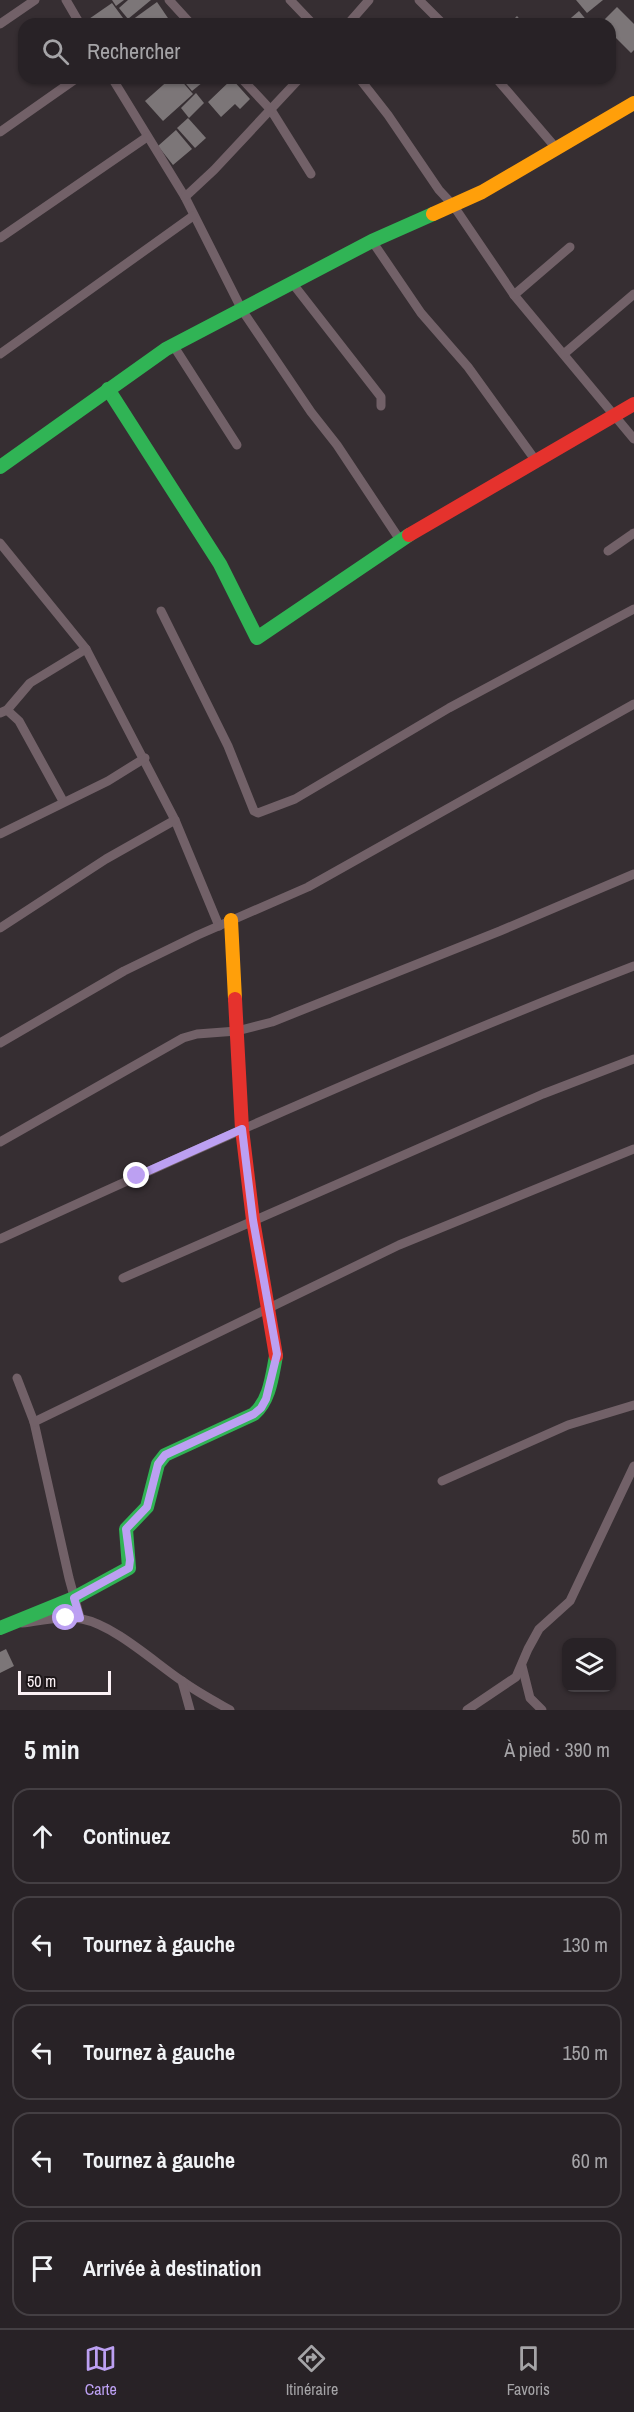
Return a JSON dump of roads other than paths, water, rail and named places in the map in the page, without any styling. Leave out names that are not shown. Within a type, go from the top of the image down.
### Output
[{"type":"street","points":[[0,24],[35,0]]},
{"type":"street","points":[[66,0],[76,18]]},
{"type":"street","points":[[170,0],[186,18]]},
{"type":"street","points":[[290,0],[307,18]]},
{"type":"street","points":[[353,18],[369,0]]},
{"type":"street","points":[[419,0],[436,18]]},
{"type":"street","points":[[0,132],[68,84]]},
{"type":"street","points":[[116,84],[185,196],[242,310],[311,412],[337,445],[400,540]]},
{"type":"street","points":[[247,84],[271,110],[311,174]]},
{"type":"street","points":[[185,196],[214,170],[295,84]]},
{"type":"street","points":[[364,84],[388,115],[439,190],[453,205],[514,295],[565,353],[634,439]]},
{"type":"street","points":[[501,84],[556,148]]},
{"type":"street","points":[[0,467],[173,345],[372,241],[482,192],[556,148],[633,107]]},
{"type":"street","points":[[0,238],[147,136]]},
{"type":"street","points":[[0,354],[193,216]]},
{"type":"street","points":[[372,241],[421,313],[468,367],[536,461]]},
{"type":"street","points":[[514,295],[570,247]]},
{"type":"street","points":[[293,284],[381,397],[381,406]]},
{"type":"street","points":[[565,353],[634,294]]},
{"type":"street","points":[[173,345],[237,445]]},
{"type":"street","points":[[108,389],[220,564],[257,638],[400,540],[634,404]]},
{"type":"street","points":[[608,551],[634,533]]},
{"type":"street","points":[[0,543],[86,649],[145,759],[225,923],[237,1031],[242,1129],[253,1220],[277,1354],[266,1399],[261,1408],[254,1414],[165,1455],[158,1464],[147,1507],[126,1529],[129,1568],[74,1598],[5,1626]]},
{"type":"street","points":[[161,611],[228,746],[254,811],[258,813],[295,799],[448,708],[634,609]]},
{"type":"street","points":[[63,801],[19,721],[4,712],[30,683],[86,649]]},
{"type":"street","points":[[0,1043],[124,970],[308,887],[634,704]]},
{"type":"street","points":[[0,834],[63,801],[108,781],[145,759]]},
{"type":"street","points":[[0,928],[106,859],[175,820]]},
{"type":"street","points":[[0,1142],[183,1038],[197,1034],[237,1031],[272,1022],[321,1004],[634,874]]},
{"type":"street","points":[[0,1239],[242,1129],[509,1014],[634,966]]},
{"type":"street","points":[[123,1278],[543,1094],[634,1059]]},
{"type":"street","points":[[34,1422],[399,1245],[634,1149]]},
{"type":"street","points":[[17,1377],[34,1422],[80,1618]]},
{"type":"street","points":[[442,1481],[568,1425],[634,1405]]},
{"type":"street","points":[[467,1710],[516,1677],[539,1629],[570,1601],[634,1466]]},
{"type":"street","points":[[5,1626],[66,1618],[80,1618],[98,1623],[154,1659],[182,1681],[230,1710]]},
{"type":"street","points":[[522,1666],[530,1698],[542,1710]]},
{"type":"street","points":[[182,1681],[190,1710]]}]
